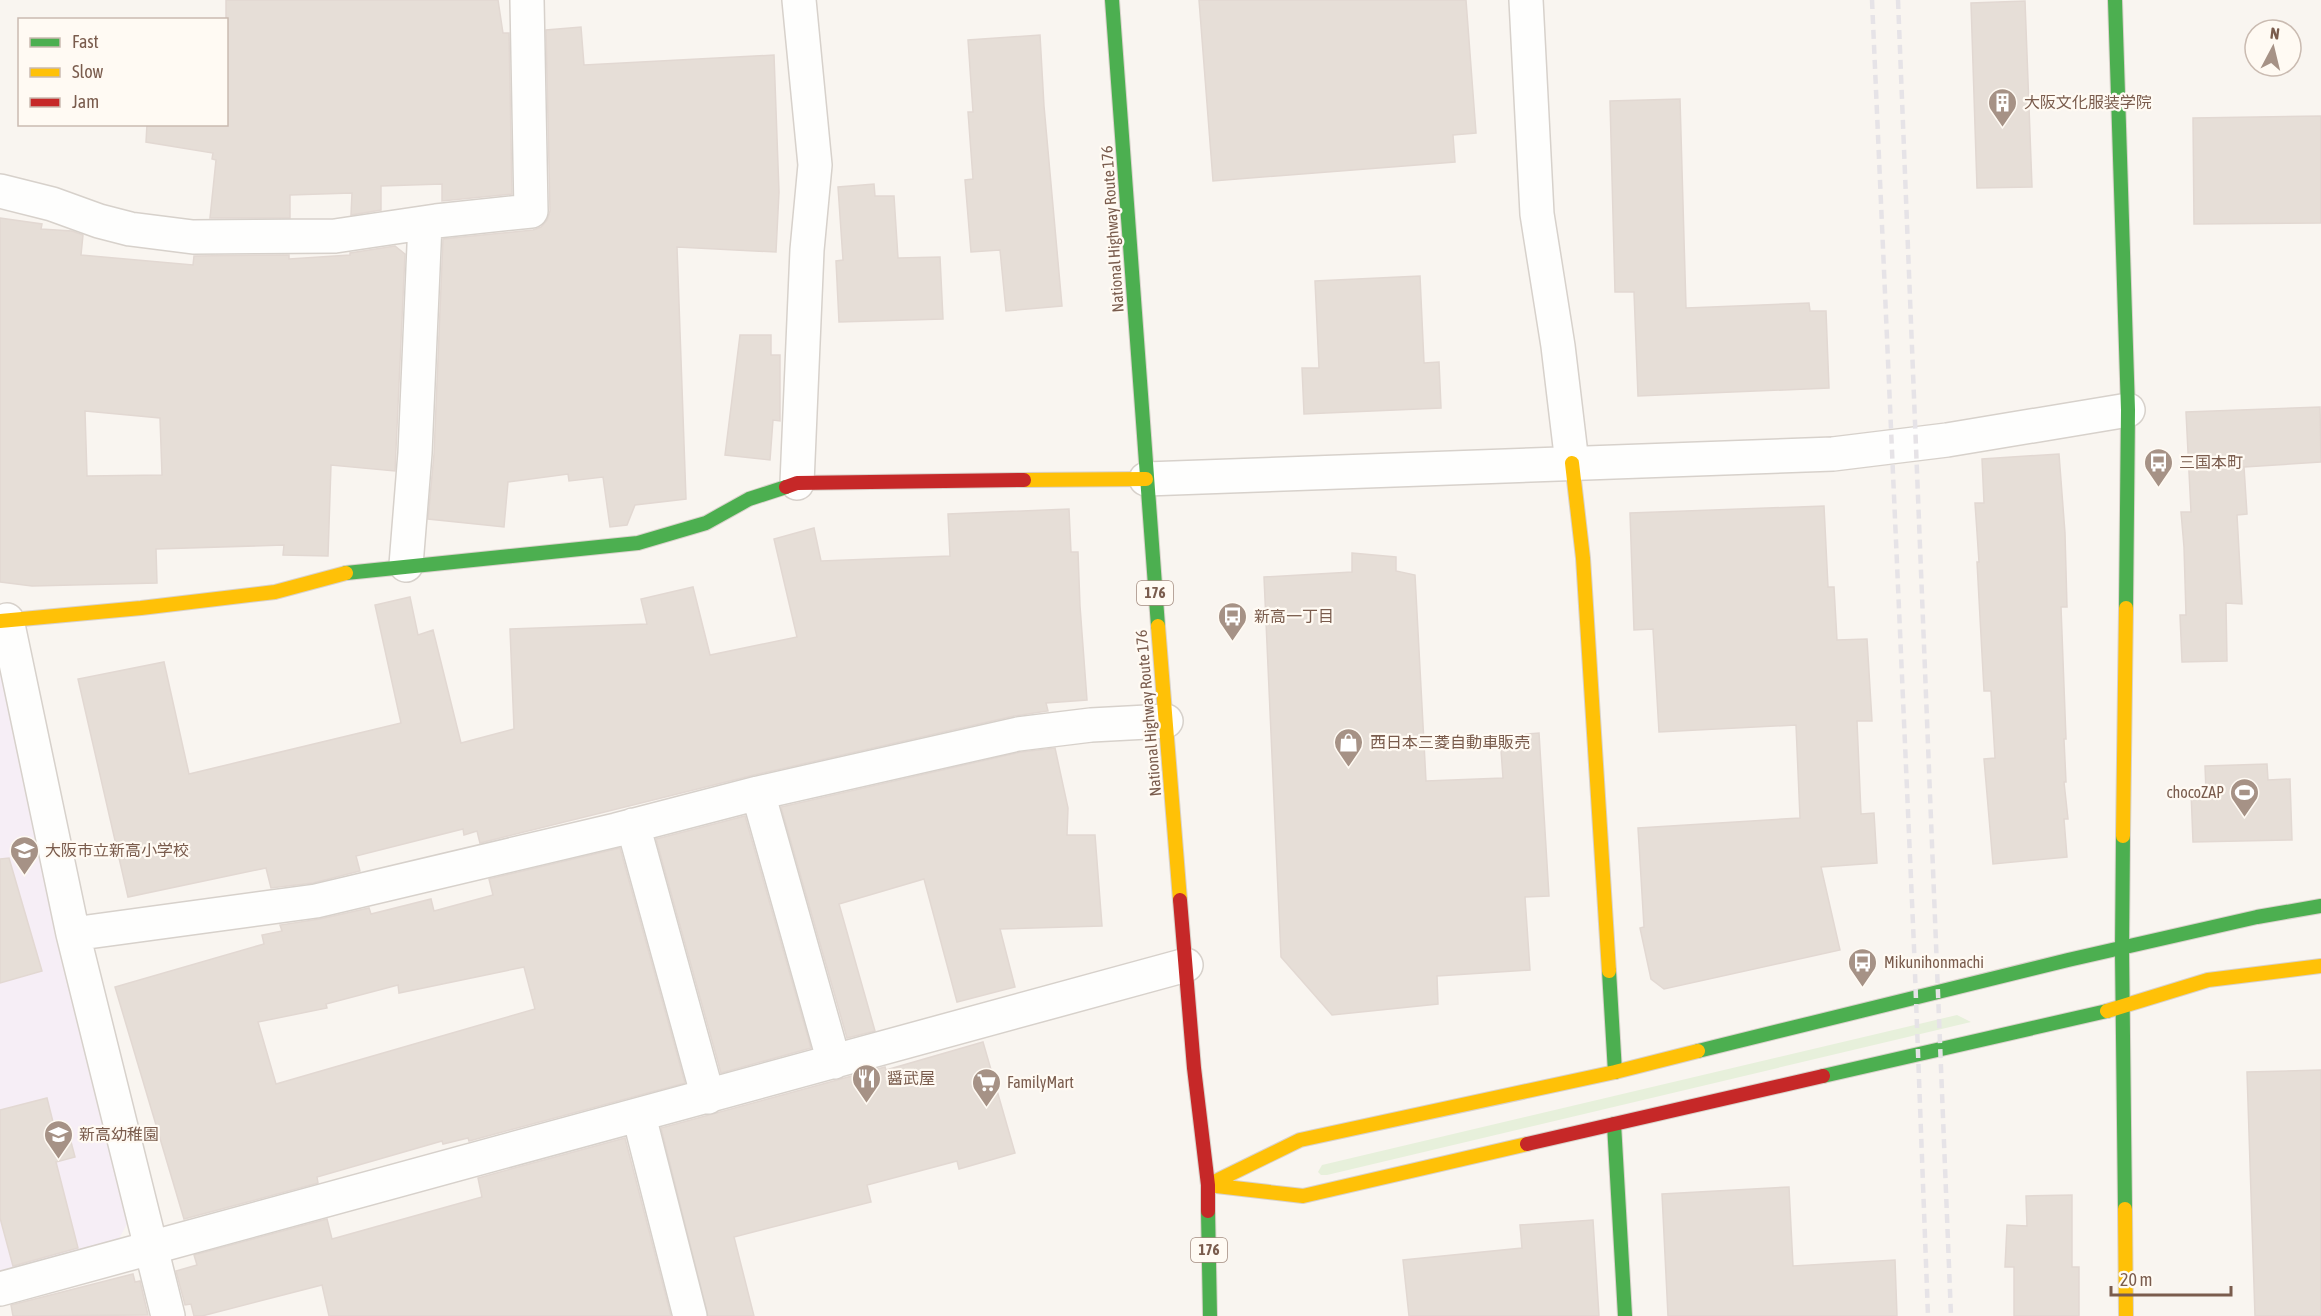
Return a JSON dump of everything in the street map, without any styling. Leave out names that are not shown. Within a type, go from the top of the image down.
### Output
[{"type":"main road","name":"National Highway Route 176","points":[[1113,0],[1146,479],[1194,1068],[1208,1185],[1210,1316]]},
{"type":"main road","points":[[2115,0],[2128,410],[2122,950],[2126,1316]]},
{"type":"main road","points":[[1572,463],[1583,558],[1615,1072]]},
{"type":"main road","points":[[4,621],[275,592],[355,571],[638,543],[706,523],[749,499],[797,483],[1146,479]]},
{"type":"main road","points":[[1208,1185],[1300,1140],[1615,1072],[2068,960],[2122,950],[2255,917],[2321,906]]},
{"type":"main road","points":[[1208,1185],[1303,1196],[2035,1026],[2122,1008],[2208,980],[2321,966]]},
{"type":"main road","points":[[1614,1124],[1625,1316]]},
{"type":"street","points":[[0,190],[130,229],[193,237],[335,236],[531,211],[527,0]]},
{"type":"street","points":[[797,483],[807,250],[814,165],[799,0]]},
{"type":"street","points":[[1526,0],[1537,214],[1558,346],[1572,463]]},
{"type":"street","points":[[406,565],[415,453],[425,223]]},
{"type":"street","points":[[1146,479],[1833,454],[1947,440],[2128,410]]},
{"type":"street","points":[[4,621],[74,934],[168,1316]]},
{"type":"street","points":[[74,934],[316,901],[758,793],[1018,734],[1091,725],[1166,721]]},
{"type":"street","points":[[758,793],[834,1062]]},
{"type":"street","points":[[633,825],[708,1097]]},
{"type":"street","points":[[0,1289],[1186,965]]},
{"type":"street","points":[[639,1116],[690,1316]]},
{"type":"shaded area","points":[[0,673],[95,1078],[131,1217],[117,1242],[0,1274]]},
{"type":"green space","points":[[1957,1015],[1971,1022],[1327,1175],[1321,1175],[1318,1172],[1322,1165]]},
{"type":"building","points":[[226,0],[498,0],[503,33],[509,33],[512,194],[442,201],[442,184],[381,186],[381,210],[351,215],[352,193],[290,195],[290,218],[210,218],[216,160],[212,159],[213,153],[146,142],[147,126],[228,126],[228,18],[226,18]]},
{"type":"building","points":[[1199,0],[1466,0],[1476,133],[1453,135],[1455,162],[1213,181]]},
{"type":"building","name":"大阪文化服装学院","points":[[2025,1],[2032,187],[1977,188],[1971,3]]},
{"type":"building","points":[[581,27],[584,65],[774,55],[779,192],[776,252],[677,247],[686,499],[635,505],[627,525],[610,527],[603,477],[569,481],[568,474],[508,482],[504,527],[428,519],[434,454],[443,239],[533,230],[541,227],[547,220],[550,211],[546,30]]},
{"type":"building","points":[[1040,35],[1062,306],[1006,311],[1000,250],[971,252],[965,180],[973,179],[968,112],[973,112],[968,40]]},
{"type":"building","points":[[1680,99],[1686,308],[1809,303],[1810,311],[1826,311],[1829,388],[1638,396],[1634,292],[1615,292],[1610,101]]},
{"type":"building","points":[[2321,116],[2321,223],[2194,224],[2193,118]]},
{"type":"building","points":[[874,184],[875,196],[894,196],[898,258],[940,257],[943,319],[839,322],[836,261],[843,260],[838,187]]},
{"type":"building","points":[[0,218],[42,224],[41,229],[72,231],[83,235],[81,255],[193,265],[194,256],[289,255],[289,259],[350,255],[350,253],[395,246],[405,254],[395,471],[331,465],[328,556],[283,555],[284,545],[156,549],[157,583],[32,586],[0,582]],"holes":[[[85,411],[160,418],[162,475],[87,476]]]},
{"type":"building","points":[[1420,276],[1424,363],[1439,362],[1441,408],[1304,414],[1302,368],[1319,368],[1315,281]]},
{"type":"building","points":[[740,335],[771,335],[771,355],[780,355],[780,421],[773,420],[770,460],[725,455]]},
{"type":"building","points":[[2320,407],[2321,462],[2244,467],[2247,514],[2237,515],[2242,604],[2226,603],[2227,661],[2182,662],[2180,615],[2186,615],[2181,512],[2191,512],[2186,412]]},
{"type":"building","points":[[2059,454],[2065,533],[2067,607],[2061,607],[2066,739],[2064,739],[2066,782],[2064,782],[2068,819],[2064,819],[2067,857],[1993,864],[1984,759],[1995,758],[1991,691],[1984,691],[1975,503],[1984,503],[1982,459]]},
{"type":"building","points":[[1824,506],[1828,587],[1834,587],[1837,640],[1867,639],[1872,721],[1857,721],[1861,814],[1874,813],[1877,863],[1821,867],[1840,950],[1664,989],[1651,979],[1640,928],[1644,927],[1638,828],[1800,818],[1796,725],[1659,732],[1653,629],[1634,630],[1630,513]]},
{"type":"building","points":[[1069,509],[1071,552],[1078,552],[1087,700],[1046,703],[1048,711],[1014,716],[754,775],[480,843],[477,831],[464,835],[463,829],[356,856],[360,871],[313,883],[271,888],[266,868],[128,897],[78,679],[164,662],[189,774],[401,723],[375,605],[410,597],[418,635],[433,630],[461,743],[514,729],[510,629],[647,624],[641,599],[693,587],[710,655],[797,637],[774,539],[814,528],[821,561],[950,556],[948,514]]},
{"type":"building","name":"西日本三菱自動車販売","points":[[1352,553],[1396,557],[1396,571],[1415,575],[1426,781],[1503,778],[1500,736],[1539,733],[1549,896],[1525,897],[1530,970],[1437,976],[1438,1004],[1332,1015],[1281,957],[1264,577],[1352,572]]},
{"type":"building","points":[[1055,748],[1068,808],[1067,835],[1095,835],[1102,926],[1000,929],[1015,987],[957,1002],[924,879],[839,904],[875,1031],[847,1038],[781,807],[1021,752]]},
{"type":"building","points":[[2267,764],[2268,780],[2290,779],[2292,840],[2193,842],[2191,791],[2206,791],[2205,766]]},
{"type":"building","points":[[745,816],[811,1048],[721,1073],[656,839]]},
{"type":"building","points":[[620,848],[685,1083],[469,1141],[468,1138],[443,1144],[442,1141],[317,1177],[318,1183],[184,1219],[115,987],[264,944],[262,935],[282,931],[280,925],[369,908],[371,914],[431,899],[434,911],[493,895],[489,879]],"holes":[[[524,967],[535,1009],[276,1084],[258,1022],[327,1008],[326,1004],[398,985],[399,993]]]},
{"type":"building","points":[[9,858],[42,971],[0,983],[0,859]]},
{"type":"building","points":[[983,1042],[1015,1153],[959,1169],[957,1161],[867,1185],[871,1202],[734,1237],[754,1316],[708,1316],[661,1128],[885,1067],[886,1070]]},
{"type":"building","points":[[2321,1070],[2321,1316],[2255,1316],[2247,1072]]},
{"type":"building","points":[[47,1098],[54,1126],[66,1123],[75,1157],[56,1162],[78,1248],[13,1266],[0,1218],[0,1110]]},
{"type":"building","points":[[625,1138],[671,1316],[329,1316],[322,1285],[202,1316],[194,1316],[191,1304],[185,1305],[176,1271],[197,1265],[194,1255],[327,1219],[332,1239],[482,1197],[478,1178]]},
{"type":"building","points":[[1789,1187],[1793,1266],[1895,1260],[1897,1316],[1668,1316],[1662,1194]]},
{"type":"building","points":[[2072,1195],[2072,1267],[2079,1267],[2079,1316],[2014,1316],[2014,1267],[2005,1267],[2007,1225],[2027,1226],[2026,1196]]},
{"type":"building","points":[[1593,1220],[1599,1316],[1409,1316],[1403,1260],[1522,1248],[1520,1225]]},
{"type":"building","points":[[133,1274],[135,1282],[140,1281],[148,1315],[13,1316],[11,1305]]},
{"type":"railway","points":[[1872,0],[1928,1316]]},
{"type":"railway","points":[[1898,0],[1951,1316]]},
{"type":"traffic: fast","points":[[1112,0],[1158,626]]},
{"type":"traffic: fast","points":[[2115,0],[2128,410],[2126,608]]},
{"type":"traffic: fast","points":[[346,573],[638,543],[706,523],[749,499],[786,487]]},
{"type":"traffic: fast","points":[[2123,836],[2125,1209]]},
{"type":"traffic: fast","points":[[1698,1051],[2068,960],[2257,917],[2321,906]]},
{"type":"traffic: fast","points":[[1609,971],[1615,1072]]},
{"type":"traffic: fast","points":[[1823,1076],[2107,1011]]},
{"type":"traffic: fast","points":[[1614,1124],[1625,1316]]},
{"type":"traffic: fast","points":[[1208,1211],[1210,1316]]},
{"type":"traffic: slow","points":[[1572,463],[1583,558],[1609,971]]},
{"type":"traffic: slow","points":[[1024,480],[1146,479]]},
{"type":"traffic: slow","points":[[0,621],[141,608],[275,592],[346,573]]},
{"type":"traffic: slow","points":[[2123,836],[2126,608]]},
{"type":"traffic: slow","points":[[1158,626],[1180,900]]},
{"type":"traffic: slow","points":[[2107,1011],[2208,980],[2321,966]]},
{"type":"traffic: slow","points":[[1208,1185],[1300,1140],[1615,1072],[1698,1051]]},
{"type":"traffic: slow","points":[[1208,1185],[1303,1196],[1527,1144]]},
{"type":"traffic: slow","points":[[2125,1209],[2126,1316]]},
{"type":"traffic: jam","points":[[786,487],[797,483],[1024,480]]},
{"type":"traffic: jam","points":[[1180,900],[1194,1068],[1208,1185],[1208,1211]]},
{"type":"traffic: jam","points":[[1527,1144],[1823,1076]]},
{"type":"place","name":"大阪文化服装学院","points":[[2003,128]]},
{"type":"place","name":"三国本町","points":[[2158,488]]},
{"type":"place","name":"新高一丁目","points":[[1233,642]]},
{"type":"place","name":"西日本三菱自動車販売","points":[[1349,768]]},
{"type":"place","name":"chocoZAP","points":[[2245,818]]},
{"type":"place","name":"大阪市立新高小学校","points":[[24,876]]},
{"type":"place","name":"Mikunihonmachi","points":[[1863,988]]},
{"type":"place","name":"醤武屋","points":[[866,1104]]},
{"type":"place","name":"FamilyMart","points":[[986,1108]]},
{"type":"place","name":"新高幼稚園","points":[[58,1160]]}]
